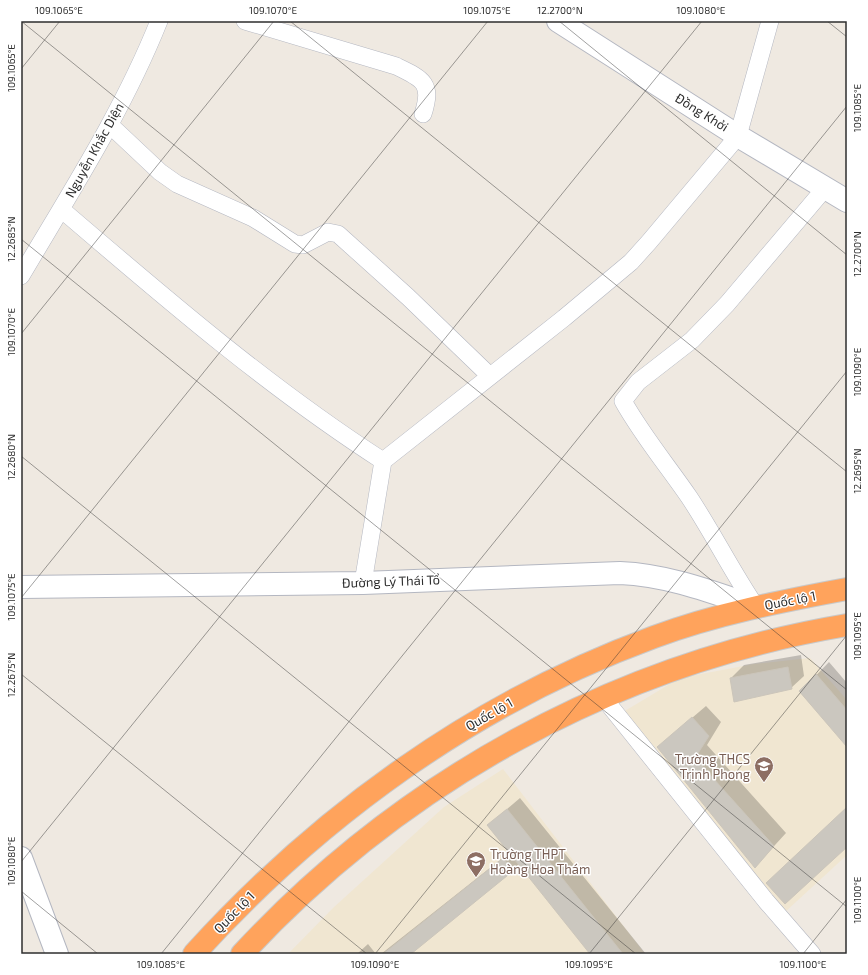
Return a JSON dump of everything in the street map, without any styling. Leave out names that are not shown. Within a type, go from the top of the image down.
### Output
[{"type":"highway","name":"Quốc lộ 1","points":[[194,954],[271,875],[322,831],[379,786],[445,740],[514,700],[585,664],[654,637],[726,614],[847,589]]},
{"type":"highway","points":[[242,954],[301,895],[344,857],[399,815],[484,758],[528,732],[602,696],[666,671],[732,650],[803,632],[847,625]]},
{"type":"street","name":"Nguyễn Khắc Diện","points":[[21,276],[110,125],[147,50],[159,21]]},
{"type":"street","points":[[245,21],[396,66],[416,75],[424,83],[429,96],[423,114]]},
{"type":"street","name":"Đồng Khởi","points":[[558,21],[738,136],[826,187],[847,201]]},
{"type":"street","points":[[363,583],[383,461],[564,318],[630,262],[738,136],[770,21]]},
{"type":"street","points":[[110,125],[160,172],[177,184],[253,218],[295,244],[303,245],[328,232],[338,234],[408,297],[490,376]]},
{"type":"street","points":[[756,607],[734,575],[690,499],[632,418],[623,401],[638,382],[692,340],[727,304],[826,187]]},
{"type":"street","points":[[61,209],[175,307],[278,389],[383,461]]},
{"type":"street","name":"Đường Lý Thái Tổ","points":[[21,587],[363,583],[534,575],[639,574],[659,577],[694,586],[756,607]]},
{"type":"street","points":[[602,696],[766,901],[812,954]]},
{"type":"street","points":[[21,860],[57,954]]},
{"type":"shaded area","name":"Trường THCS Trịnh Phong","points":[[810,658],[847,700],[847,855],[785,912],[623,712],[680,678],[754,664]]},
{"type":"shaded area","name":"Trường THPT Hoàng Hoa Thám","points":[[503,769],[645,954],[288,954],[333,908],[444,807]]},
{"type":"building","points":[[788,667],[792,689],[734,702],[730,678]]},
{"type":"building","points":[[816,674],[847,710],[847,747],[799,691]]},
{"type":"building","points":[[692,717],[709,736],[695,758],[774,846],[755,868],[657,747]]},
{"type":"building","points":[[847,807],[847,847],[785,904],[766,883]]},
{"type":"building","points":[[507,809],[623,954],[590,954],[487,825]]},
{"type":"building","points":[[503,858],[513,871],[411,954],[383,954]]},
{"type":"place","name":"Trường THCS Trịnh Phong","points":[[764,783]]},
{"type":"place","name":"Trường THPT Hoàng Hoa Thám","points":[[476,878]]}]
